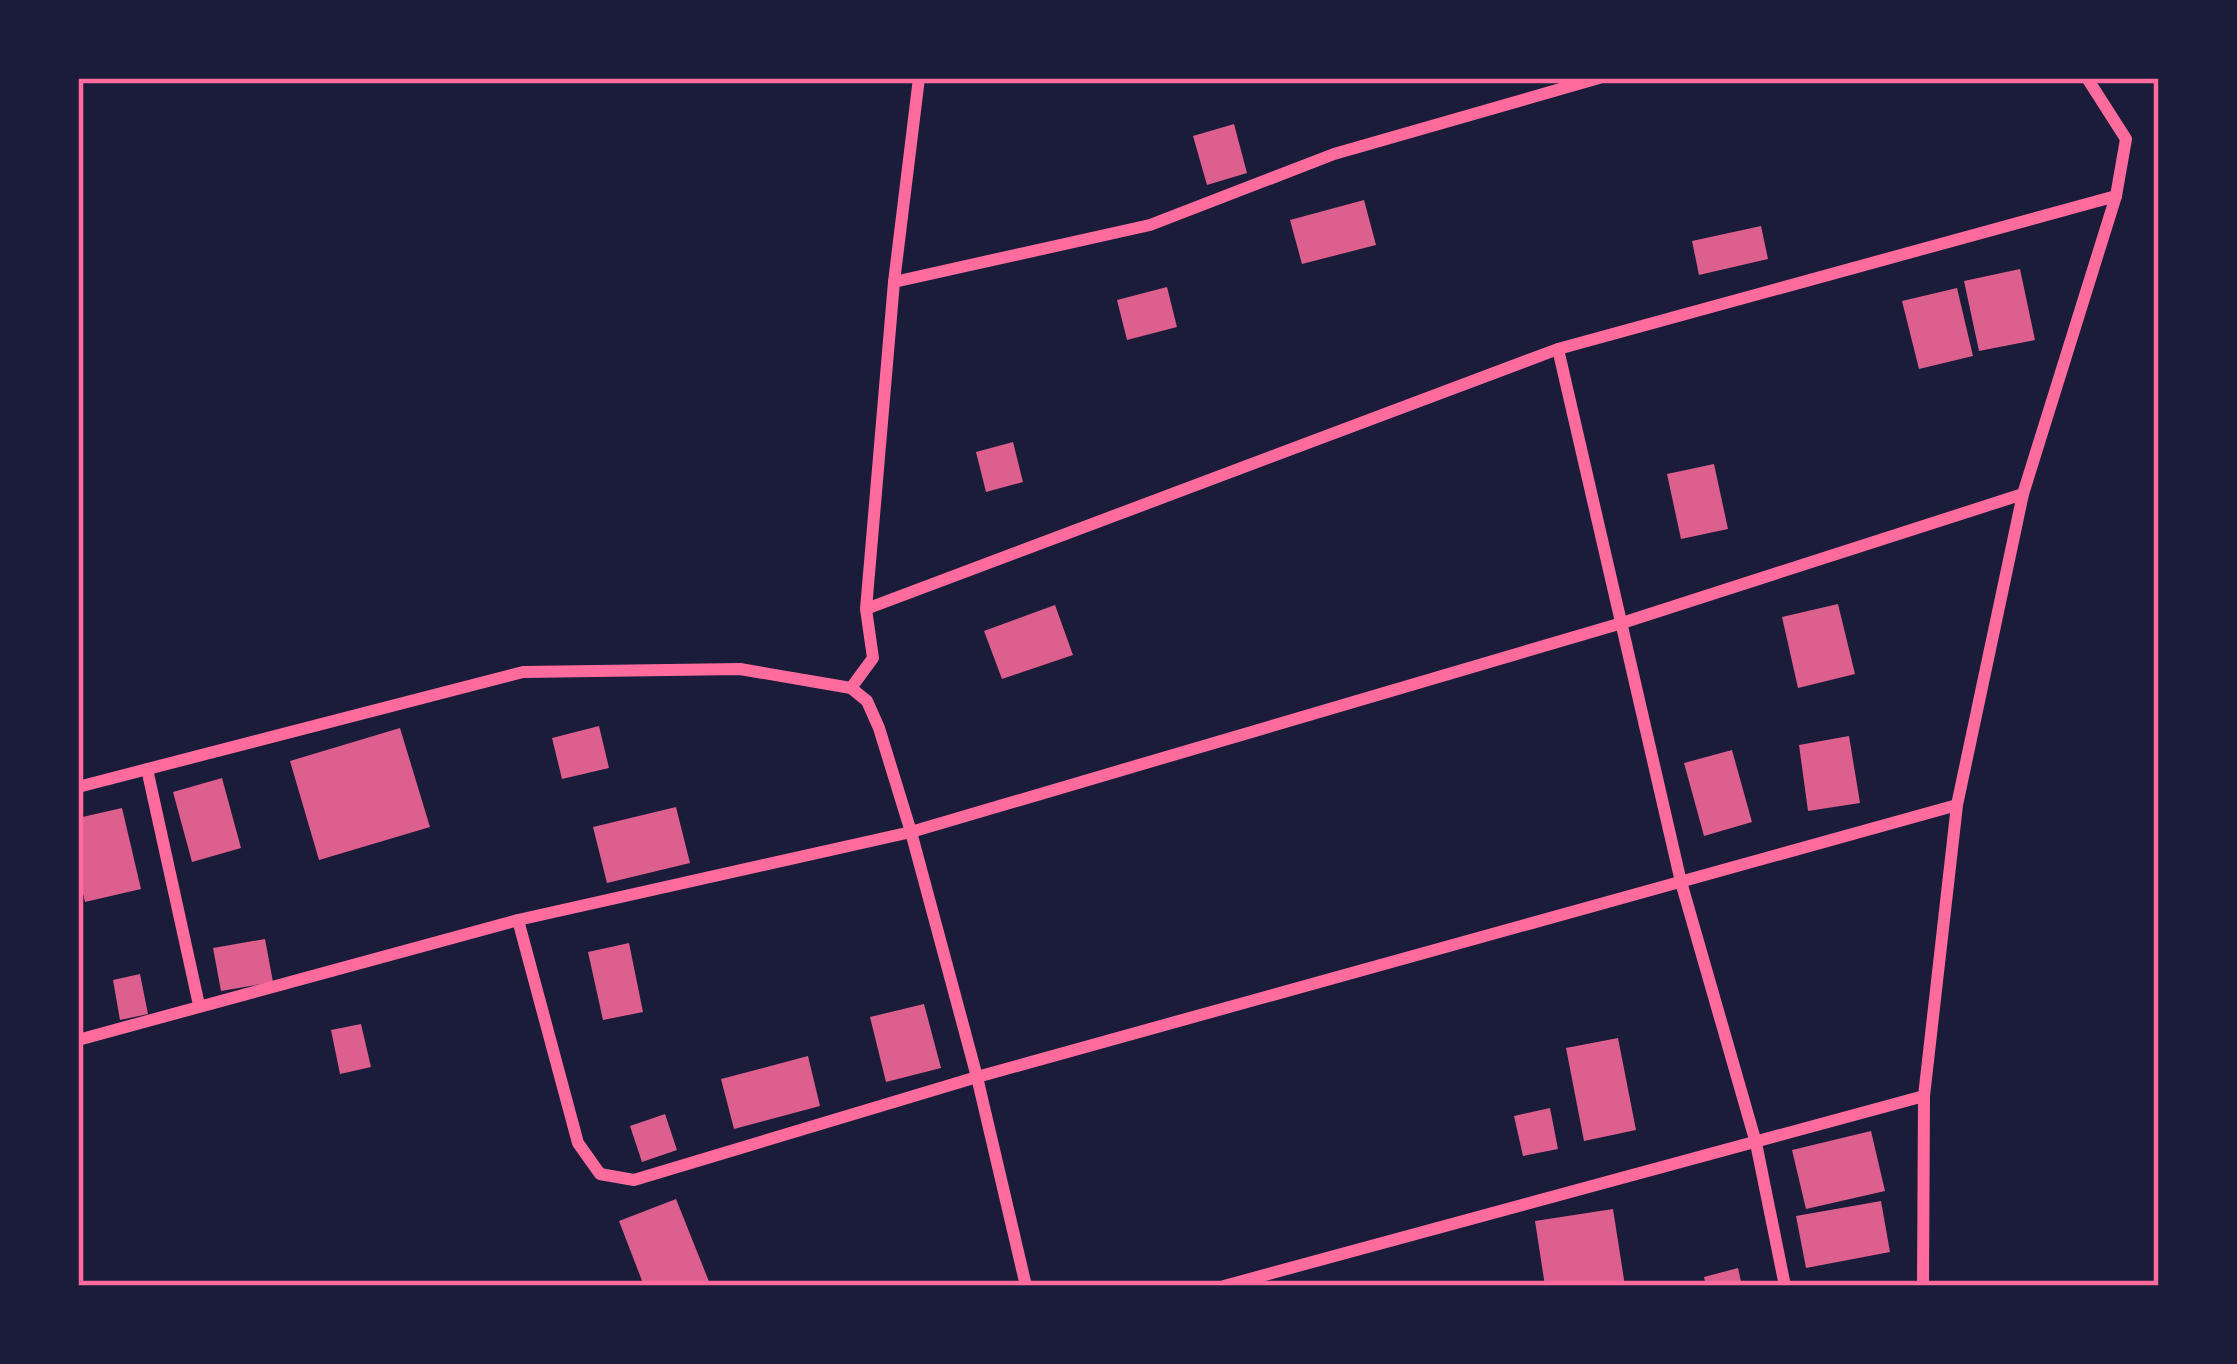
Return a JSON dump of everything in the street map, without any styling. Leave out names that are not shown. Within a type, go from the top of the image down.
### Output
[{"type":"street","points":[[851,688],[873,658],[866,609],[894,282],[919,78]]},
{"type":"street","points":[[894,282],[1150,225],[1334,154],[1599,78]]},
{"type":"street","points":[[1923,1286],[1924,1096],[1957,805],[2024,494],[2116,196],[2126,139],[2086,78]]},
{"type":"street","points":[[866,609],[1558,349],[2116,196]]},
{"type":"street","points":[[1558,349],[1682,882],[1756,1143],[1785,1286]]},
{"type":"street","points":[[78,1040],[518,920],[911,832],[1622,623],[2024,494]]},
{"type":"street","points":[[78,787],[523,672],[740,669],[851,688],[867,701],[879,728],[911,832],[977,1077],[1026,1286]]},
{"type":"street","points":[[147,769],[199,1005]]},
{"type":"street","points":[[518,920],[578,1143],[600,1174],[634,1180],[977,1077],[1957,805]]},
{"type":"street","points":[[1224,1286],[1924,1096]]},
{"type":"building","points":[[1234,124],[1247,173],[1207,185],[1193,136]]},
{"type":"building","points":[[1364,200],[1376,245],[1302,264],[1290,220]]},
{"type":"building","points":[[1761,226],[1768,259],[1699,275],[1692,241]]},
{"type":"building","points":[[2020,269],[2035,340],[1979,351],[1964,281]]},
{"type":"building","points":[[1167,287],[1177,327],[1127,340],[1117,300]]},
{"type":"building","points":[[1957,288],[1973,356],[1919,369],[1902,301]]},
{"type":"building","points":[[1013,442],[1023,482],[986,492],[976,452]]},
{"type":"building","points":[[1714,464],[1728,529],[1681,539],[1667,474]]},
{"type":"building","points":[[1838,604],[1855,674],[1798,688],[1782,617]]},
{"type":"building","points":[[1055,605],[1073,655],[1002,679],[984,631]]},
{"type":"building","points":[[599,726],[609,768],[562,779],[552,738]]},
{"type":"building","points":[[400,728],[430,827],[319,860],[290,761]]},
{"type":"building","points":[[1849,736],[1860,803],[1808,811],[1799,745]]},
{"type":"building","points":[[1732,750],[1752,822],[1704,836],[1684,763]]},
{"type":"building","points":[[222,778],[241,848],[192,862],[173,792]]},
{"type":"building","points":[[676,807],[690,863],[607,883],[593,827]]},
{"type":"building","points":[[122,808],[141,889],[85,902],[78,872],[78,818]]},
{"type":"building","points":[[265,939],[273,982],[221,991],[213,948]]},
{"type":"building","points":[[629,943],[643,1012],[603,1020],[588,952]]},
{"type":"building","points":[[140,974],[148,1014],[120,1020],[113,980]]},
{"type":"building","points":[[924,1004],[941,1068],[886,1082],[870,1017]]},
{"type":"building","points":[[361,1024],[371,1067],[340,1074],[331,1030]]},
{"type":"building","points":[[1618,1038],[1636,1130],[1584,1141],[1566,1048]]},
{"type":"building","points":[[808,1056],[820,1106],[734,1129],[721,1079]]},
{"type":"building","points":[[1550,1108],[1558,1149],[1523,1156],[1514,1116]]},
{"type":"building","points":[[665,1114],[677,1150],[642,1162],[630,1126]]},
{"type":"building","points":[[1871,1131],[1885,1191],[1806,1209],[1792,1150]]},
{"type":"building","points":[[676,1199],[710,1284],[644,1286],[619,1221]]},
{"type":"building","points":[[1881,1201],[1890,1252],[1806,1268],[1796,1216]]},
{"type":"building","points":[[1613,1209],[1625,1286],[1545,1286],[1535,1221]]},
{"type":"building","points":[[1738,1268],[1742,1286],[1706,1286],[1704,1277]]}]
